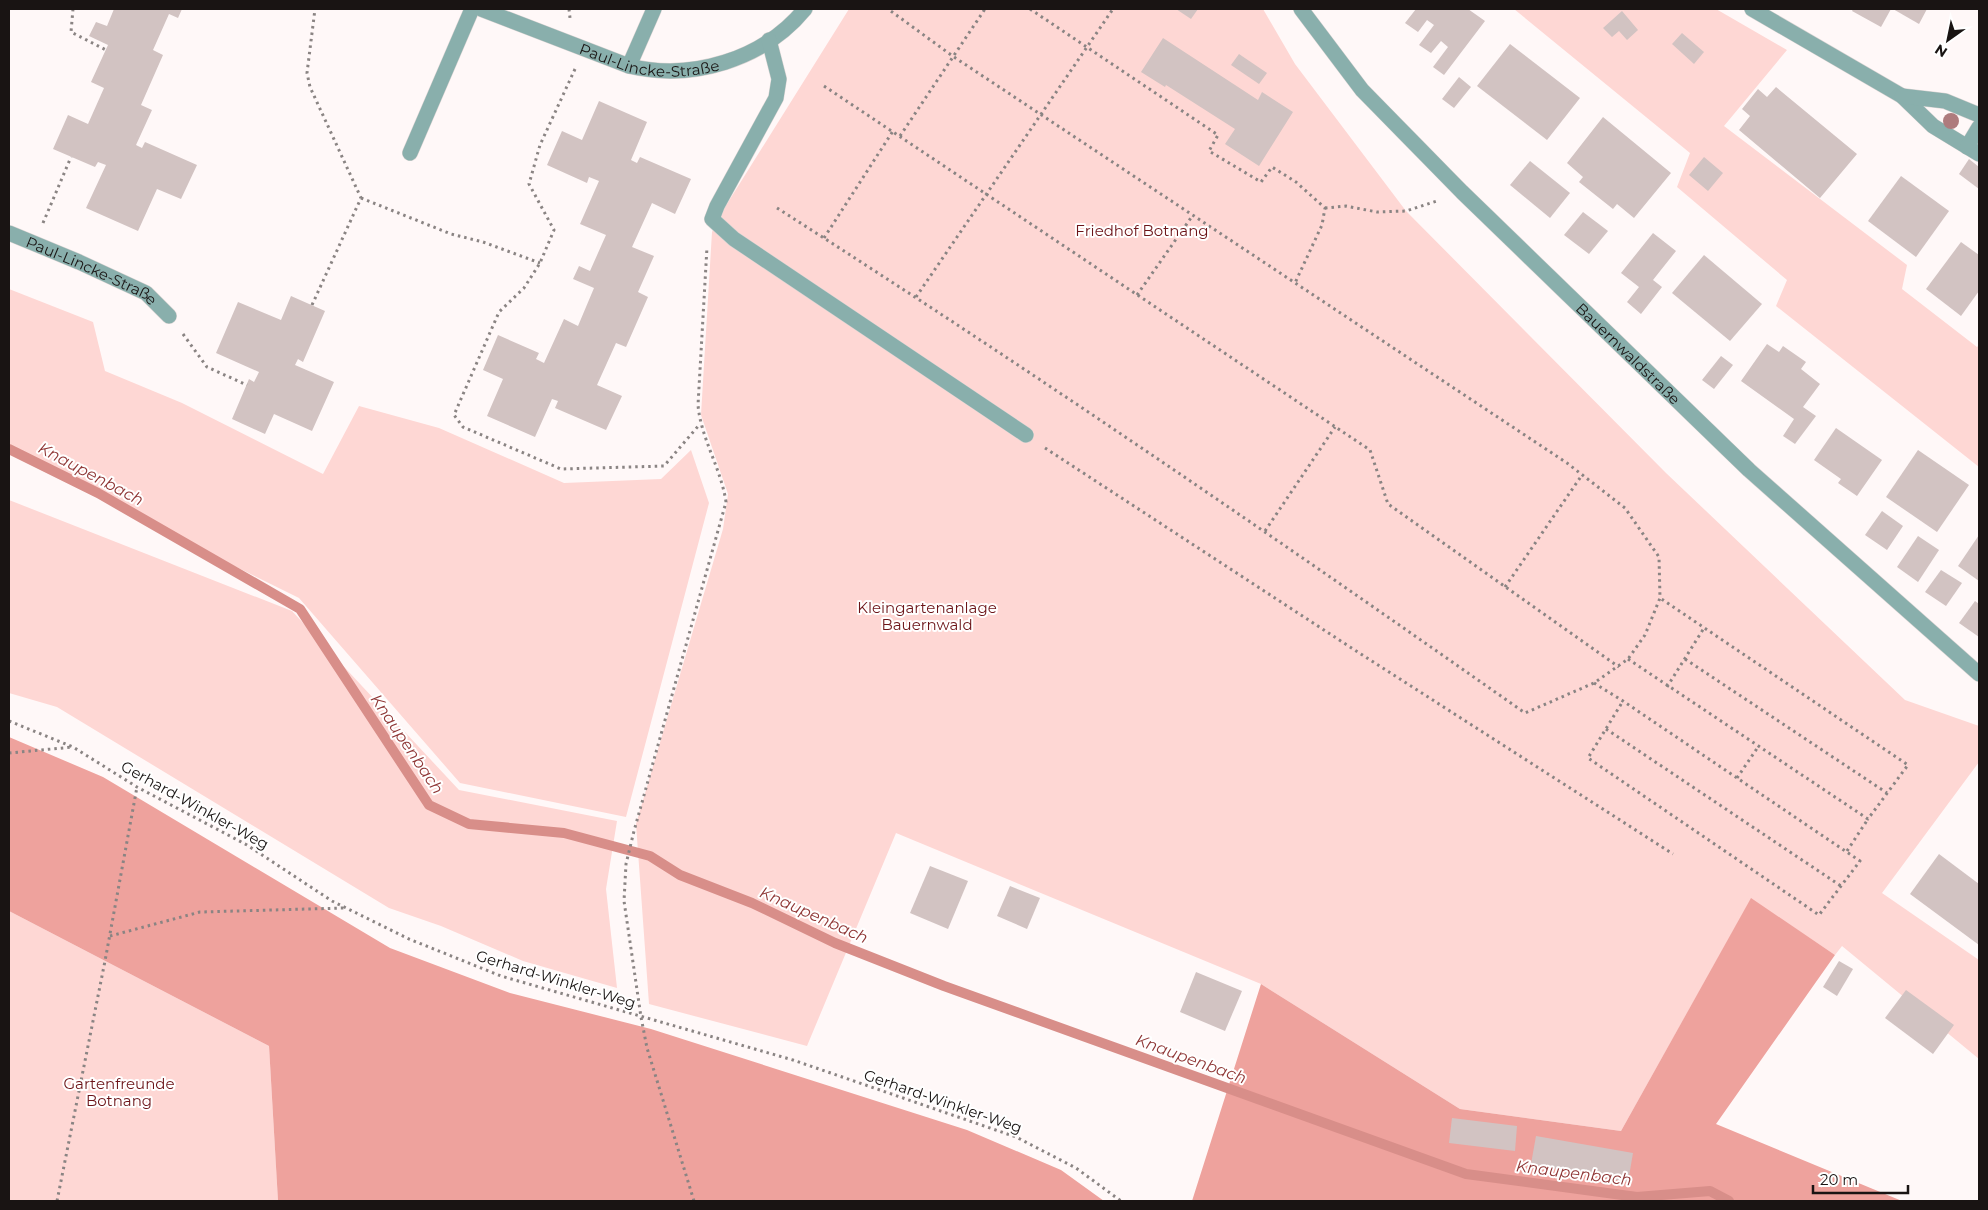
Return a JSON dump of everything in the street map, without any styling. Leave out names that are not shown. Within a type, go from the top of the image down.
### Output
[{"type":"street","points":[[410,154],[472,9]]},
{"type":"street","name":"Paul-Lincke-Straße","points":[[481,9],[629,66],[652,72],[710,67],[740,58],[769,40],[805,9]]},
{"type":"street","points":[[629,66],[654,9]]},
{"type":"street","name":"Bauernwaldstraße","points":[[1301,9],[1362,90],[1462,192],[1749,470],[1979,674]]},
{"type":"street","points":[[1752,9],[1902,96],[1933,126],[1973,150],[1979,127]]},
{"type":"street","points":[[769,40],[779,79],[776,98],[717,206],[712,219],[750,250],[1026,435]]},
{"type":"street","points":[[1902,96],[1944,100],[1979,116]]},
{"type":"street","name":"Paul-Lincke-Straße","points":[[9,233],[146,294],[169,316]]},
{"type":"path","points":[[73,9],[71,32],[106,50]]},
{"type":"path","points":[[315,9],[307,73],[310,87],[362,198],[451,234],[483,242],[540,263]]},
{"type":"path","points":[[776,208],[916,297],[1264,530],[1525,713],[1594,682],[1619,667],[1628,659],[1645,635],[1660,598],[1659,557],[1625,508],[1582,475],[954,57],[888,9]]},
{"type":"path","points":[[900,136],[985,9]]},
{"type":"path","points":[[1030,9],[1218,135],[1209,150],[1261,182],[1272,167],[1296,182],[1325,208],[1346,206],[1377,212],[1406,211],[1462,192]]},
{"type":"path","points":[[916,297],[1113,9]]},
{"type":"path","points":[[584,49],[540,145],[529,184],[554,230],[540,263],[524,288],[499,312],[454,416],[457,422],[475,433],[561,469],[664,466],[700,424]]},
{"type":"path","points":[[824,86],[893,131],[986,196],[1370,450],[1388,504],[1619,667]]},
{"type":"path","points":[[824,238],[893,131]]},
{"type":"path","points":[[34,243],[71,157]]},
{"type":"path","points":[[312,305],[362,198]]},
{"type":"path","points":[[1295,283],[1322,225],[1325,208]]},
{"type":"path","points":[[1137,295],[1193,215]]},
{"type":"path","points":[[694,1201],[647,1048],[624,901],[627,861],[634,831],[726,502],[724,489],[700,424],[698,405],[708,234],[712,219]]},
{"type":"path","points":[[169,316],[207,366],[247,385]]},
{"type":"path","points":[[1264,530],[1335,427]]},
{"type":"path","points":[[1026,435],[1350,648],[1673,854]]},
{"type":"path","points":[[1505,587],[1582,475]]},
{"type":"path","points":[[1660,598],[1908,765],[1846,851]]},
{"type":"path","points":[[1667,687],[1704,628]]},
{"type":"path","points":[[1685,658],[1888,793]]},
{"type":"path","points":[[1628,659],[1667,687],[1868,820]]},
{"type":"path","points":[[1594,682],[1623,701],[1846,851],[1860,861],[1819,915],[1588,758],[1623,701]]},
{"type":"path","name":"Gerhard-Winkler-Weg","points":[[9,721],[74,747],[137,787],[247,845],[346,908],[409,939],[501,976],[793,1060],[1016,1137],[1076,1168],[1121,1201]]},
{"type":"path","points":[[1606,729],[1841,886]]},
{"type":"path","points":[[9,753],[74,747]]},
{"type":"path","points":[[1737,778],[1758,747]]},
{"type":"path","points":[[56,1201],[106,961],[137,787]]},
{"type":"path","points":[[110,936],[200,912],[346,908]]},
{"type":"green space","points":[[849,9],[1263,9],[1295,64],[1406,211],[1666,473],[1905,700],[1979,726],[1979,762],[1882,893],[1979,960],[1979,1059],[1842,946],[1835,955],[1751,899],[1621,1131],[1460,1109],[1261,984],[896,833],[807,1046],[649,1004],[636,824],[723,529],[728,494],[701,415],[712,232],[720,215]]},
{"type":"green space","points":[[1514,9],[1716,9],[1787,50],[1724,126],[1907,265],[1902,289],[1977,347],[1979,345],[1979,467],[1776,306],[1787,280],[1677,187],[1690,153]]},
{"type":"green space","points":[[9,289],[93,322],[105,371],[182,403],[323,474],[359,406],[439,428],[564,483],[661,479],[691,450],[709,503],[626,817],[460,783],[299,598],[9,454]]},
{"type":"green space","points":[[9,500],[292,611],[459,790],[617,821],[606,889],[617,988],[523,961],[441,926],[389,908],[57,707],[9,693]]},
{"type":"green space","name":"Gartenfreunde Botnang","points":[[9,911],[269,1046],[278,1201],[9,1201]]},
{"type":"shaded area","points":[[9,737],[103,777],[390,948],[510,993],[651,1029],[967,1130],[1061,1170],[1104,1201],[278,1201],[269,1046],[9,911]]},
{"type":"shaded area","points":[[1751,898],[1835,955],[1716,1124],[1902,1201],[1192,1201],[1261,984],[1460,1109],[1621,1131]]},
{"type":"building","points":[[114,9],[182,9],[178,18],[169,14],[153,50],[163,55],[141,105],[152,110],[136,145],[142,148],[145,142],[197,165],[181,199],[157,189],[138,231],[86,208],[106,165],[98,162],[95,167],[53,149],[68,115],[88,124],[104,88],[91,82],[108,45],[89,36],[96,22],[107,26]]},
{"type":"building","points":[[1176,9],[1198,9],[1191,19]]},
{"type":"building","points":[[1416,9],[1468,9],[1485,21],[1444,75],[1433,67],[1448,47],[1441,41],[1431,53],[1419,45],[1434,25],[1427,20],[1418,32],[1405,23]]},
{"type":"building","points":[[1853,9],[1891,9],[1881,27],[1852,11]]},
{"type":"building","points":[[1893,9],[1927,9],[1919,24]]},
{"type":"building","points":[[1622,11],[1638,30],[1627,40],[1619,31],[1612,37],[1603,28]]},
{"type":"building","points":[[1682,33],[1704,52],[1694,64],[1672,44]]},
{"type":"building","points":[[1163,38],[1258,100],[1262,92],[1293,112],[1259,166],[1225,144],[1235,129],[1166,85],[1165,87],[1141,72]]},
{"type":"building","points":[[1510,44],[1580,98],[1547,140],[1477,86]]},
{"type":"building","points":[[1239,54],[1267,73],[1259,84],[1231,65]]},
{"type":"building","points":[[1459,77],[1471,87],[1454,108],[1442,99]]},
{"type":"building","points":[[1776,87],[1857,154],[1820,198],[1739,130],[1750,116],[1742,109],[1758,89],[1767,97]]},
{"type":"building","points":[[599,101],[647,122],[631,160],[637,163],[640,157],[691,179],[675,214],[652,203],[632,247],[654,256],[638,292],[648,297],[626,347],[616,343],[597,385],[622,396],[606,430],[555,408],[558,401],[552,399],[535,437],[487,416],[503,379],[483,370],[498,335],[539,353],[536,359],[544,363],[564,319],[578,326],[594,288],[573,279],[579,266],[590,271],[606,235],[580,224],[599,181],[589,177],[587,183],[547,165],[562,131],[582,140]]},
{"type":"building","points":[[1603,117],[1671,173],[1634,218],[1617,204],[1613,209],[1579,182],[1583,177],[1567,163]]},
{"type":"building","points":[[1704,157],[1723,173],[1708,191],[1689,175]]},
{"type":"building","points":[[1969,159],[1979,167],[1979,189],[1959,174]]},
{"type":"building","points":[[1530,161],[1570,193],[1550,218],[1510,185]]},
{"type":"building","points":[[1901,176],[1949,211],[1916,257],[1868,221]]},
{"type":"building","points":[[1583,212],[1608,231],[1589,254],[1564,235]]},
{"type":"building","points":[[1653,233],[1676,251],[1653,280],[1662,287],[1641,314],[1627,302],[1639,287],[1621,273]]},
{"type":"building","points":[[1961,242],[1979,255],[1979,291],[1961,316],[1926,289]]},
{"type":"building","points":[[1704,255],[1762,304],[1730,341],[1672,293]]},
{"type":"building","points":[[291,296],[325,311],[303,362],[298,359],[295,365],[334,382],[312,431],[274,414],[265,434],[232,419],[249,379],[254,382],[259,372],[216,353],[238,302],[281,320]]},
{"type":"building","points":[[1767,344],[1779,352],[1783,346],[1806,362],[1801,369],[1820,384],[1803,407],[1816,416],[1795,444],[1783,436],[1794,419],[1741,381]]},
{"type":"building","points":[[1721,356],[1733,365],[1714,389],[1702,380]]},
{"type":"building","points":[[1836,428],[1882,460],[1857,496],[1838,483],[1841,479],[1814,460]]},
{"type":"building","points":[[1918,450],[1969,485],[1937,532],[1886,497]]},
{"type":"building","points":[[1882,511],[1903,526],[1887,550],[1865,535]]},
{"type":"building","points":[[1979,535],[1979,581],[1958,566]]},
{"type":"building","points":[[1918,536],[1939,550],[1918,582],[1897,567]]},
{"type":"building","points":[[1941,570],[1962,583],[1946,606],[1925,592]]},
{"type":"building","points":[[1975,601],[1979,604],[1979,637],[1959,623]]},
{"type":"building","points":[[1939,854],[1979,884],[1979,945],[1910,894]]},
{"type":"building","points":[[930,866],[968,881],[948,929],[910,913]]},
{"type":"building","points":[[1010,886],[1040,898],[1027,929],[997,916]]},
{"type":"building","points":[[1839,961],[1853,969],[1837,996],[1823,987]]},
{"type":"building","points":[[1196,972],[1242,991],[1225,1031],[1180,1012]]},
{"type":"building","points":[[1906,990],[1954,1025],[1933,1054],[1885,1018]]},
{"type":"building","points":[[1452,1118],[1517,1126],[1515,1151],[1449,1143]]},
{"type":"building","points":[[1536,1136],[1633,1153],[1628,1182],[1531,1164]]},
{"type":"waterway","name":"Knaupenbach","points":[[9,449],[98,493],[300,609],[429,805],[469,824],[564,833],[650,856],[680,875],[752,903],[835,943],[944,986],[1466,1174],[1637,1197],[1710,1191],[1729,1201]]},
{"type":"park label","name":"Friedhof Botnang","points":[[1142,230]]},
{"type":"park label","name":"Kleingartenanlage Bauernwald","points":[[927,616]]}]
